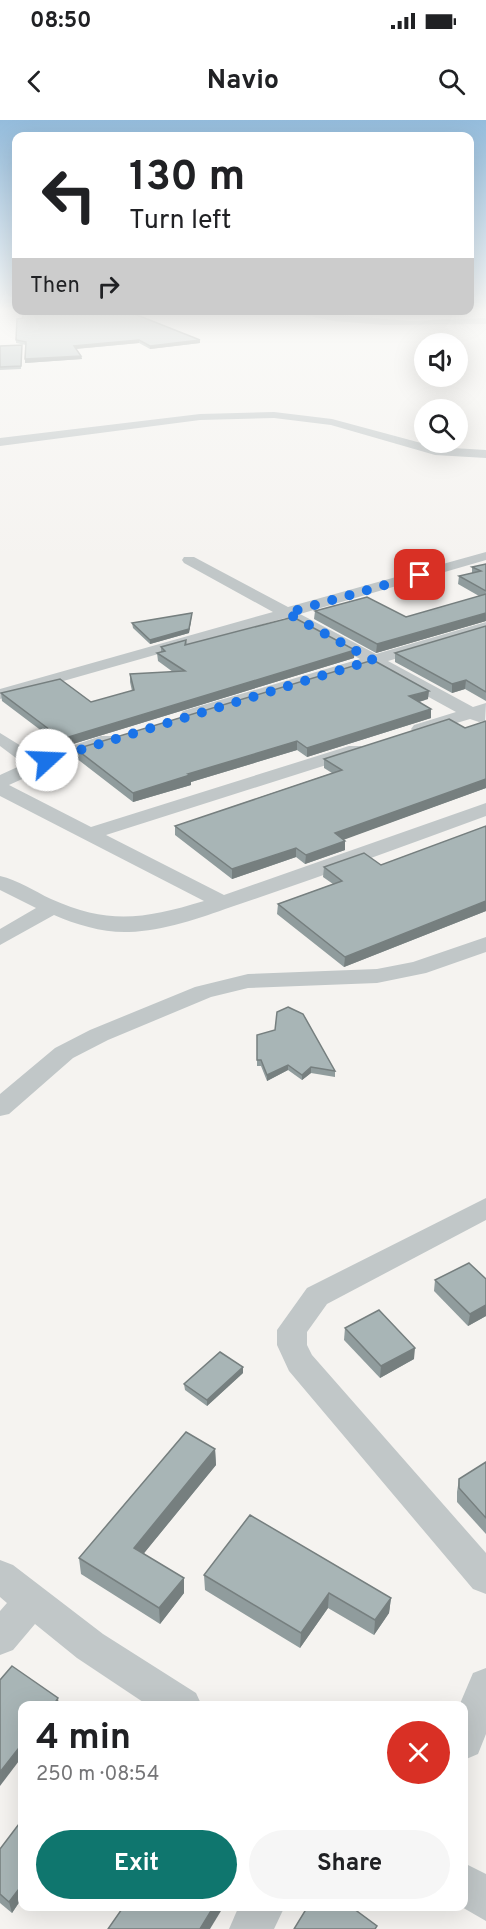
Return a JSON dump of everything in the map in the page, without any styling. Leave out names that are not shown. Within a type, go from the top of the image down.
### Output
[{"type":"street","points":[[0,442],[200,417],[274,415],[332,422],[435,451],[486,454]]},
{"type":"street","points":[[0,694],[486,556]]},
{"type":"street","points":[[189,560],[373,660],[481,714]]},
{"type":"street","points":[[171,721],[486,627]]},
{"type":"street","points":[[404,734],[481,714]]},
{"type":"street","points":[[0,782],[36,765],[126,734]]},
{"type":"street","points":[[0,738],[36,765]]},
{"type":"street","points":[[92,833],[370,745]]},
{"type":"street","points":[[0,788],[92,833],[223,903]]},
{"type":"street","points":[[0,882],[51,908],[92,922],[122,925],[184,914],[223,903],[486,809]]},
{"type":"street","points":[[0,938],[51,908]]},
{"type":"street","points":[[0,1108],[64,1053],[99,1035],[204,992],[248,981],[377,976],[418,968],[486,944]]},
{"type":"street","points":[[486,1208],[317,1296],[292,1330],[292,1345],[300,1362],[486,1578]]},
{"type":"street","points":[[0,1576],[90,1646],[175,1701]]},
{"type":"street","points":[[0,1638],[31,1602]]},
{"type":"street","points":[[468,1731],[486,1686]]},
{"type":"street","points":[[468,1887],[486,1900]]},
{"type":"street","points":[[250,1929],[261,1911]]},
{"type":"building","points":[[486,564],[486,591],[459,576],[481,571],[472,567]]},
{"type":"building","points":[[486,594],[486,613],[377,644],[315,611],[367,597],[406,617]]},
{"type":"building","points":[[192,613],[189,629],[150,640],[132,623]]},
{"type":"building","points":[[293,617],[355,650],[62,739],[1,693],[60,679],[91,702],[134,690],[130,674],[185,671],[157,653],[165,651],[161,647],[186,640],[185,645]]},
{"type":"building","points":[[486,626],[486,692],[466,680],[452,684],[395,653]]},
{"type":"building","points":[[373,660],[429,691],[409,696],[431,709],[307,748],[297,741],[133,793],[76,749]]},
{"type":"building","points":[[449,719],[465,728],[486,721],[486,779],[335,833],[345,841],[306,855],[296,848],[232,869],[175,826],[342,770],[324,759]]},
{"type":"building","points":[[486,826],[486,901],[345,957],[278,904],[342,881],[324,867],[364,853],[381,865]]},
{"type":"building","points":[[288,1007],[303,1014],[335,1071],[311,1067],[302,1075],[288,1065],[267,1075],[261,1060],[257,1060],[257,1035],[275,1030],[277,1012]]},
{"type":"building","points":[[469,1263],[486,1279],[486,1305],[470,1314],[435,1280]]},
{"type":"building","points":[[379,1310],[415,1348],[381,1366],[345,1328]]},
{"type":"building","points":[[220,1352],[243,1367],[207,1400],[184,1384]]},
{"type":"building","points":[[186,1432],[215,1449],[134,1548],[184,1578],[159,1608],[79,1558]]},
{"type":"building","points":[[486,1462],[486,1518],[459,1488],[459,1479]]},
{"type":"building","points":[[250,1515],[391,1598],[375,1620],[329,1593],[301,1633],[204,1575]]},
{"type":"building","points":[[12,1666],[58,1698],[56,1701],[18,1701],[18,1749],[0,1772],[0,1680]]},
{"type":"building","points":[[18,1825],[18,1890],[9,1902],[0,1894],[0,1849]]},
{"type":"building","points":[[121,1911],[211,1911],[200,1929],[108,1929]]},
{"type":"building","points":[[305,1911],[357,1911],[377,1926],[375,1929],[294,1929]]},
{"type":"route","points":[[47,760],[373,660],[287,613],[420,575]]}]
